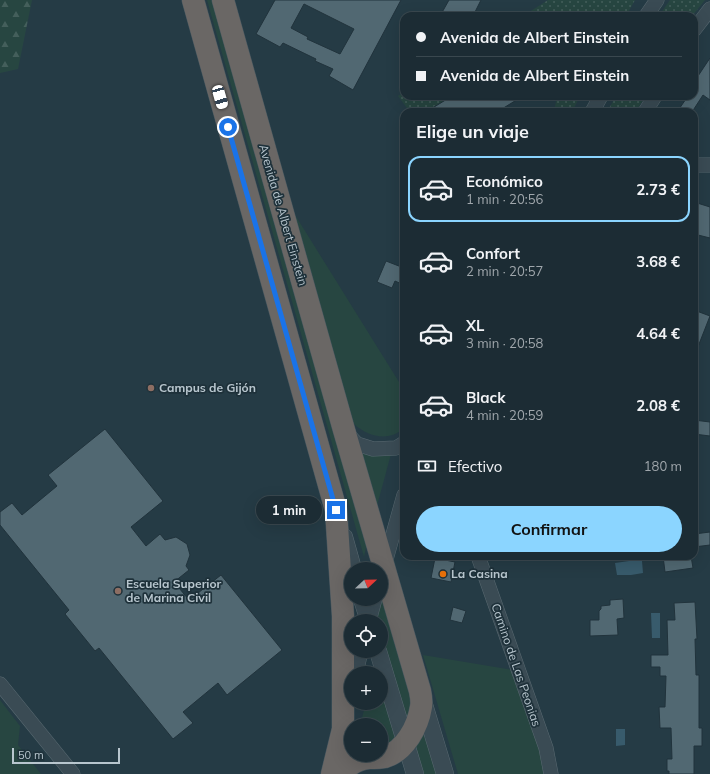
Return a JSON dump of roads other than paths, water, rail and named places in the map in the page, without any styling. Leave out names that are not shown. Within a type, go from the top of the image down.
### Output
[{"type":"highway","points":[[193,0],[336,510],[342,579],[343,729],[332,774]]},
{"type":"highway","name":"Avenida de Albert Einstein","points":[[223,0],[381,562]]},
{"type":"highway","name":"Avenida de Albert Einstein","points":[[388,586],[420,691],[422,705],[417,724],[406,742]]},
{"type":"highway","points":[[388,755],[399,749],[406,742]]},
{"type":"highway","points":[[341,774],[347,766],[355,762]]},
{"type":"street","points":[[648,12],[656,0]]},
{"type":"street","points":[[698,25],[710,9]]},
{"type":"street","points":[[698,165],[710,165]]},
{"type":"street","name":"Avenida de Albert Einstein","points":[[344,430],[357,444],[373,449],[396,448],[400,446]]},
{"type":"street","points":[[385,562],[400,509]]},
{"type":"street","points":[[336,510],[351,562]]},
{"type":"street","name":"Camino de Las Peonias","points":[[479,560],[546,748],[551,774]]},
{"type":"street","points":[[380,658],[415,774]]},
{"type":"street","points":[[0,684],[73,774]]},
{"type":"street","points":[[420,691],[445,774]]},
{"type":"street","points":[[343,729],[347,710]]},
{"type":"street","points":[[388,759],[400,765],[408,774]]},
{"type":"water","points":[[642,561],[643,573],[617,575],[615,563]]},
{"type":"water","points":[[651,613],[660,613],[660,638],[652,638]]},
{"type":"water","points":[[616,729],[625,729],[625,745],[616,746]]},
{"type":"place","name":"Campus de Gijón","points":[[151,388]]},
{"type":"place","name":"La Casina","points":[[443,574]]},
{"type":"place","name":"Escuela Superior de Marina Civil","points":[[118,591]]}]
